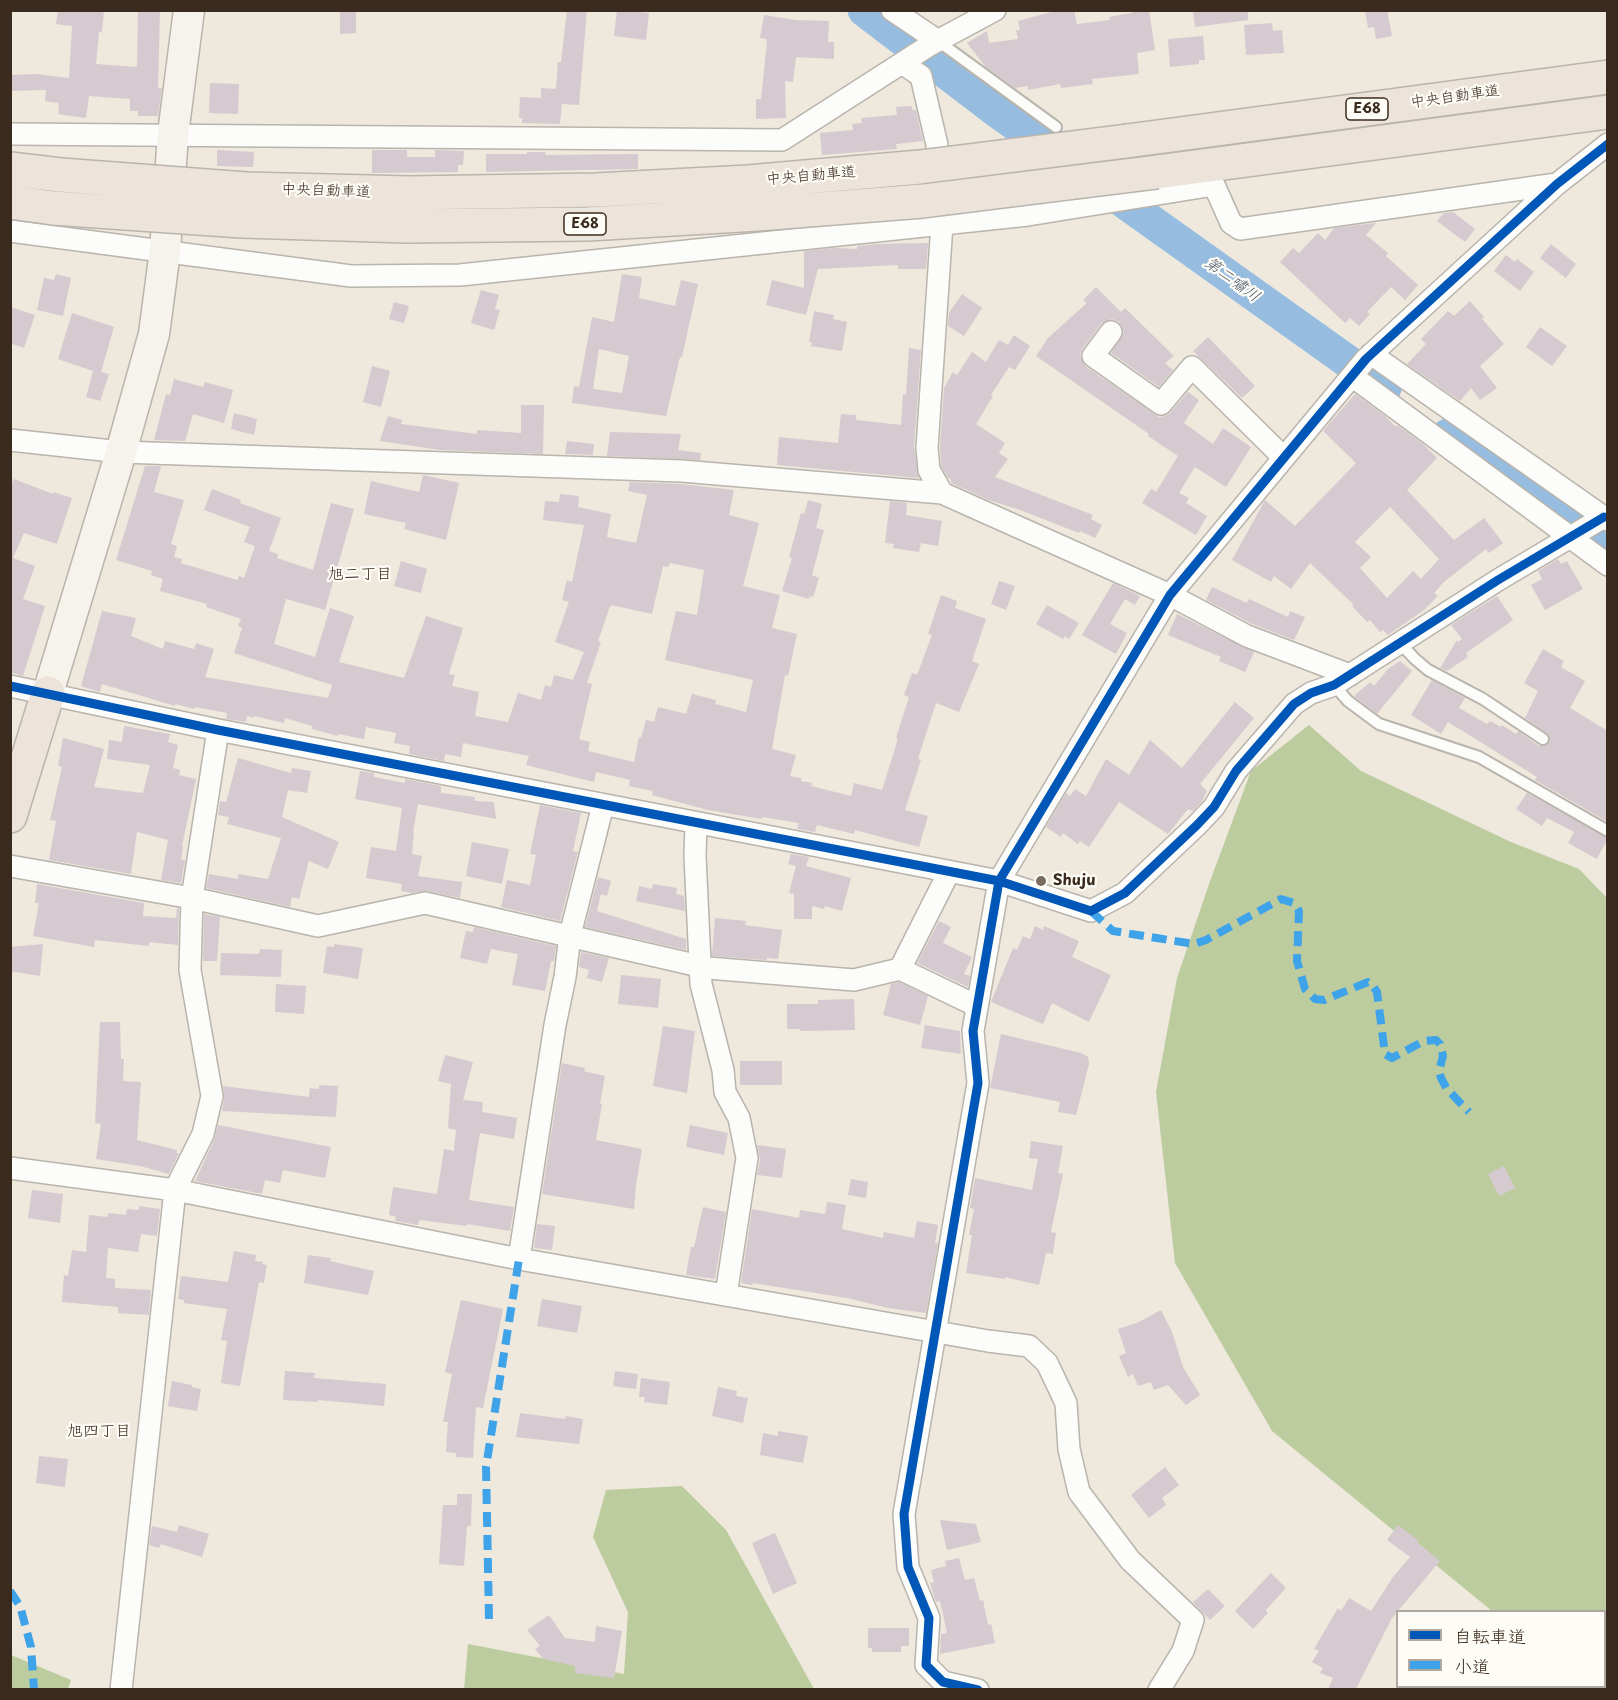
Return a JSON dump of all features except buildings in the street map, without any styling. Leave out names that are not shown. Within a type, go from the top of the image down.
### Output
[{"type":"highway","name":"中央自動車道","points":[[10,169],[62,176],[246,189],[410,193],[596,190],[748,182],[921,167],[1608,77]]},
{"type":"highway","name":"E68","points":[[10,202],[53,208],[253,222],[407,226],[588,224],[923,201],[1601,112]]},
{"type":"highway","points":[[10,816],[48,693]]},
{"type":"street","points":[[48,693],[154,334],[165,251],[173,134],[189,10]]},
{"type":"street","points":[[892,10],[934,43]]},
{"type":"street","points":[[10,134],[782,140],[934,43],[995,10]]},
{"type":"street","points":[[907,60],[921,76],[937,146],[942,224],[927,448],[929,470],[942,493]]},
{"type":"street","points":[[978,1689],[943,1682],[926,1665],[929,1618],[908,1567],[904,1514],[978,1083],[974,1031],[999,881],[1170,595],[1369,357],[1557,184],[1606,146]]},
{"type":"street","points":[[10,231],[351,276],[460,275],[1028,215],[1214,185],[1231,223],[1240,229],[1557,184]]},
{"type":"street","points":[[1112,332],[1093,356],[1161,404],[1192,367],[1284,458]]},
{"type":"street","points":[[10,686],[218,730],[999,881],[1091,911],[1125,893],[1203,819],[1214,807],[1236,771],[1294,704],[1311,693],[1342,680],[1498,580],[1604,518],[1369,357]]},
{"type":"street","points":[[1352,376],[1574,535],[1608,565]]},
{"type":"street","points":[[10,440],[121,452],[682,471],[942,493],[1170,595],[1247,636],[1342,680]]},
{"type":"street","points":[[120,1689],[175,1190],[202,1134],[212,1096],[190,970],[192,898],[218,730]]},
{"type":"street","points":[[519,1259],[555,1025],[566,977],[570,935],[603,805]]},
{"type":"street","points":[[696,823],[695,856],[701,984],[723,1070],[725,1092],[739,1118],[747,1158],[726,1295]]},
{"type":"street","points":[[10,866],[192,898],[318,926],[425,903],[702,967],[854,980],[900,969],[977,1006]]},
{"type":"street","points":[[900,969],[949,872]]},
{"type":"street","points":[[10,1168],[175,1190],[519,1259],[1029,1346],[1047,1363],[1066,1402],[1069,1449],[1079,1492],[1130,1560],[1193,1620],[1183,1651],[1159,1689]]},
{"type":"lane","points":[[934,43],[1056,127]]},
{"type":"lane","points":[[1399,642],[1428,670],[1483,699],[1543,739]]},
{"type":"lane","points":[[1342,680],[1348,701],[1379,724],[1479,757],[1608,831]]},
{"type":"green space","points":[[1309,725],[1361,771],[1511,842],[1579,869],[1607,898],[1607,1689],[1580,1688],[1606,1688],[1606,1610],[1491,1610],[1272,1431],[1175,1263],[1156,1092],[1177,978],[1251,771]]},
{"type":"green space","points":[[682,1486],[726,1530],[814,1689],[464,1690],[468,1644],[624,1674],[628,1612],[593,1537],[606,1490]]},
{"type":"green space","points":[[11,1655],[71,1680],[68,1689],[11,1689]]},
{"type":"waterway","name":"第二嘯川","points":[[864,10],[998,112],[1385,388]]},
{"type":"waterway","name":"第二嘯川","points":[[1448,435],[1521,487],[1586,522],[1608,538]]},
{"type":"marked path","points":[[1091,911],[1113,931],[1194,944],[1206,940],[1281,899],[1294,903],[1299,911],[1297,961],[1305,989],[1315,999],[1324,1000],[1368,982],[1377,992],[1385,1054],[1392,1058],[1424,1041],[1436,1040],[1440,1044],[1443,1056],[1439,1071],[1441,1078],[1447,1089],[1469,1112]]},
{"type":"marked path","points":[[489,1619],[486,1467],[519,1259]]},
{"type":"marked path","points":[[10,1591],[20,1606],[31,1647],[34,1690]]},
{"type":"cycle path","points":[[978,1690],[943,1682],[926,1665],[929,1618],[908,1567],[904,1514],[978,1083],[973,1031],[999,881],[1170,595],[1366,359],[1557,184],[1608,144]]},
{"type":"cycle path","points":[[10,686],[218,730],[999,881],[1091,911],[1125,893],[1197,825],[1214,807],[1236,771],[1294,704],[1311,693],[1334,685],[1498,580],[1604,517]]},
{"type":"place","name":"Shuju","points":[[1041,881]]},
{"type":"district","name":"旭二丁目","points":[[360,575]]},
{"type":"district","name":"旭四丁目","points":[[99,1432]]}]
